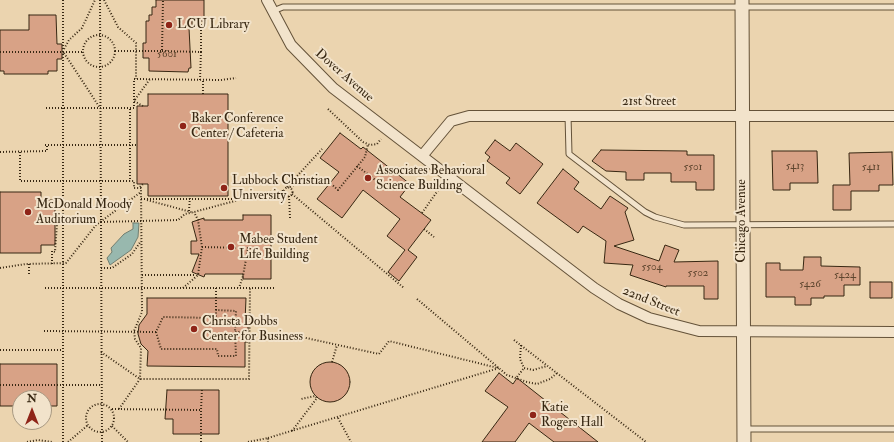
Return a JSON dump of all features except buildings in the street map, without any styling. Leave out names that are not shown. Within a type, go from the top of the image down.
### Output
[{"type":"street","name":"Dover Avenue","points":[[267,0],[291,45],[320,77],[422,156]]},
{"type":"street","name":"Chicago Avenue","points":[[742,4],[744,436]]},
{"type":"street","name":"21st Street","points":[[422,156],[446,125],[455,118],[469,116],[894,116]]},
{"type":"street","name":"22nd Street","points":[[422,156],[594,288],[619,304],[649,318],[683,328],[710,332],[894,332]]},
{"type":"lane","points":[[272,11],[283,7],[742,4],[894,7]]},
{"type":"lane","points":[[568,115],[569,154],[655,218],[684,225],[894,224]]},
{"type":"lane","points":[[744,436],[894,429]]},
{"type":"path","points":[[63,0],[63,442]]},
{"type":"path","points":[[63,52],[69,40],[82,28],[95,0]]},
{"type":"path","points":[[100,0],[102,442]]},
{"type":"path","points":[[46,108],[134,108],[136,43],[118,27],[104,0]]},
{"type":"path","points":[[162,52],[163,0]]},
{"type":"path","points":[[201,24],[203,94]]},
{"type":"path","points":[[100,35],[112,41],[115,52],[113,60],[109,64],[100,67],[89,64],[83,52],[88,40],[92,37],[100,35]]},
{"type":"path","points":[[0,52],[83,52]]},
{"type":"path","points":[[63,52],[101,108]]},
{"type":"path","points":[[115,52],[201,52]]},
{"type":"path","points":[[136,79],[202,80],[236,78]]},
{"type":"path","points":[[134,101],[150,79]]},
{"type":"path","points":[[134,101],[143,106]]},
{"type":"path","points":[[130,108],[130,181]]},
{"type":"path","points":[[328,109],[351,131],[368,144],[377,144],[381,139]]},
{"type":"path","points":[[101,222],[178,220],[185,214],[268,192],[283,191],[294,185],[329,182],[338,190],[364,156],[368,144]]},
{"type":"path","points":[[0,152],[47,151],[46,145],[137,145]]},
{"type":"path","points":[[289,187],[322,149]]},
{"type":"path","points":[[20,152],[20,181],[134,181],[134,188],[139,188]]},
{"type":"path","points":[[357,166],[378,182]]},
{"type":"path","points":[[139,188],[143,184]]},
{"type":"path","points":[[422,213],[441,186]]},
{"type":"path","points":[[289,187],[292,194],[404,288]]},
{"type":"path","points":[[120,409],[140,379],[141,348],[135,339],[134,331],[141,316],[142,288],[142,199],[141,188],[139,188]]},
{"type":"path","points":[[283,191],[285,195],[289,196]]},
{"type":"path","points":[[0,268],[29,264],[66,263],[96,225],[141,192]]},
{"type":"path","points":[[183,288],[197,275],[202,247],[198,220],[192,212],[190,196]]},
{"type":"path","points":[[289,196],[290,218]]},
{"type":"path","points":[[142,199],[240,199]]},
{"type":"path","points":[[142,199],[192,212]]},
{"type":"path","points":[[52,264],[52,252],[55,252],[56,224],[63,223]]},
{"type":"path","points":[[424,229],[434,237]]},
{"type":"path","points":[[101,268],[112,268],[132,254],[142,240]]},
{"type":"path","points":[[202,247],[248,248],[243,276],[239,288]]},
{"type":"path","points":[[29,264],[29,276]]},
{"type":"path","points":[[142,275],[197,275]]},
{"type":"path","points":[[45,288],[275,288]]},
{"type":"path","points":[[216,288],[216,310],[216,318],[163,317],[156,332],[161,349],[217,349],[218,356],[236,356],[236,311],[216,310]]},
{"type":"path","points":[[101,352],[140,379],[249,379],[250,288]]},
{"type":"path","points":[[417,299],[455,329],[508,375],[537,384],[550,379],[557,373]]},
{"type":"path","points":[[44,331],[156,332]]},
{"type":"path","points":[[235,332],[250,332]]},
{"type":"path","points":[[297,336],[379,354],[389,341],[499,368]]},
{"type":"path","points":[[514,340],[646,442]]},
{"type":"path","points":[[332,362],[337,345]]},
{"type":"path","points":[[521,345],[520,359],[524,368]]},
{"type":"path","points":[[0,350],[63,350]]},
{"type":"path","points":[[524,368],[533,370],[547,366]]},
{"type":"path","points":[[248,442],[291,432],[499,368]]},
{"type":"path","points":[[517,377],[524,368]]},
{"type":"path","points":[[0,385],[102,385]]},
{"type":"path","points":[[201,442],[202,388]]},
{"type":"path","points":[[291,432],[317,398],[315,396],[301,399]]},
{"type":"path","points":[[112,409],[114,419],[112,426],[102,432],[92,430],[85,419],[88,410],[94,405],[102,404],[112,409],[201,410]]},
{"type":"path","points":[[338,418],[351,442]]},
{"type":"path","points":[[68,442],[88,424]]},
{"type":"path","points":[[112,426],[128,442]]},
{"type":"path","points":[[27,442],[38,440],[52,442]]},
{"type":"water","points":[[133,223],[139,223],[138,237],[131,250],[110,265],[107,258],[112,252],[111,248],[124,234],[133,229]]},
{"type":"place","name":"LCU Library","points":[[169,25]]},
{"type":"place","name":"Baker Conference Center / Cafeteria","points":[[183,126]]},
{"type":"place","name":"Associates Behavioral Science Building","points":[[368,178]]},
{"type":"place","name":"Lubbock Christian University","points":[[224,188]]},
{"type":"place","name":"McDonald Moody Auditorium","points":[[28,212]]},
{"type":"place","name":"Mabee Student Life Building","points":[[231,247]]},
{"type":"place","name":"Christa Dobbs Center for Business","points":[[194,329]]},
{"type":"place","name":"Katie Rogers Hall","points":[[533,415]]}]
